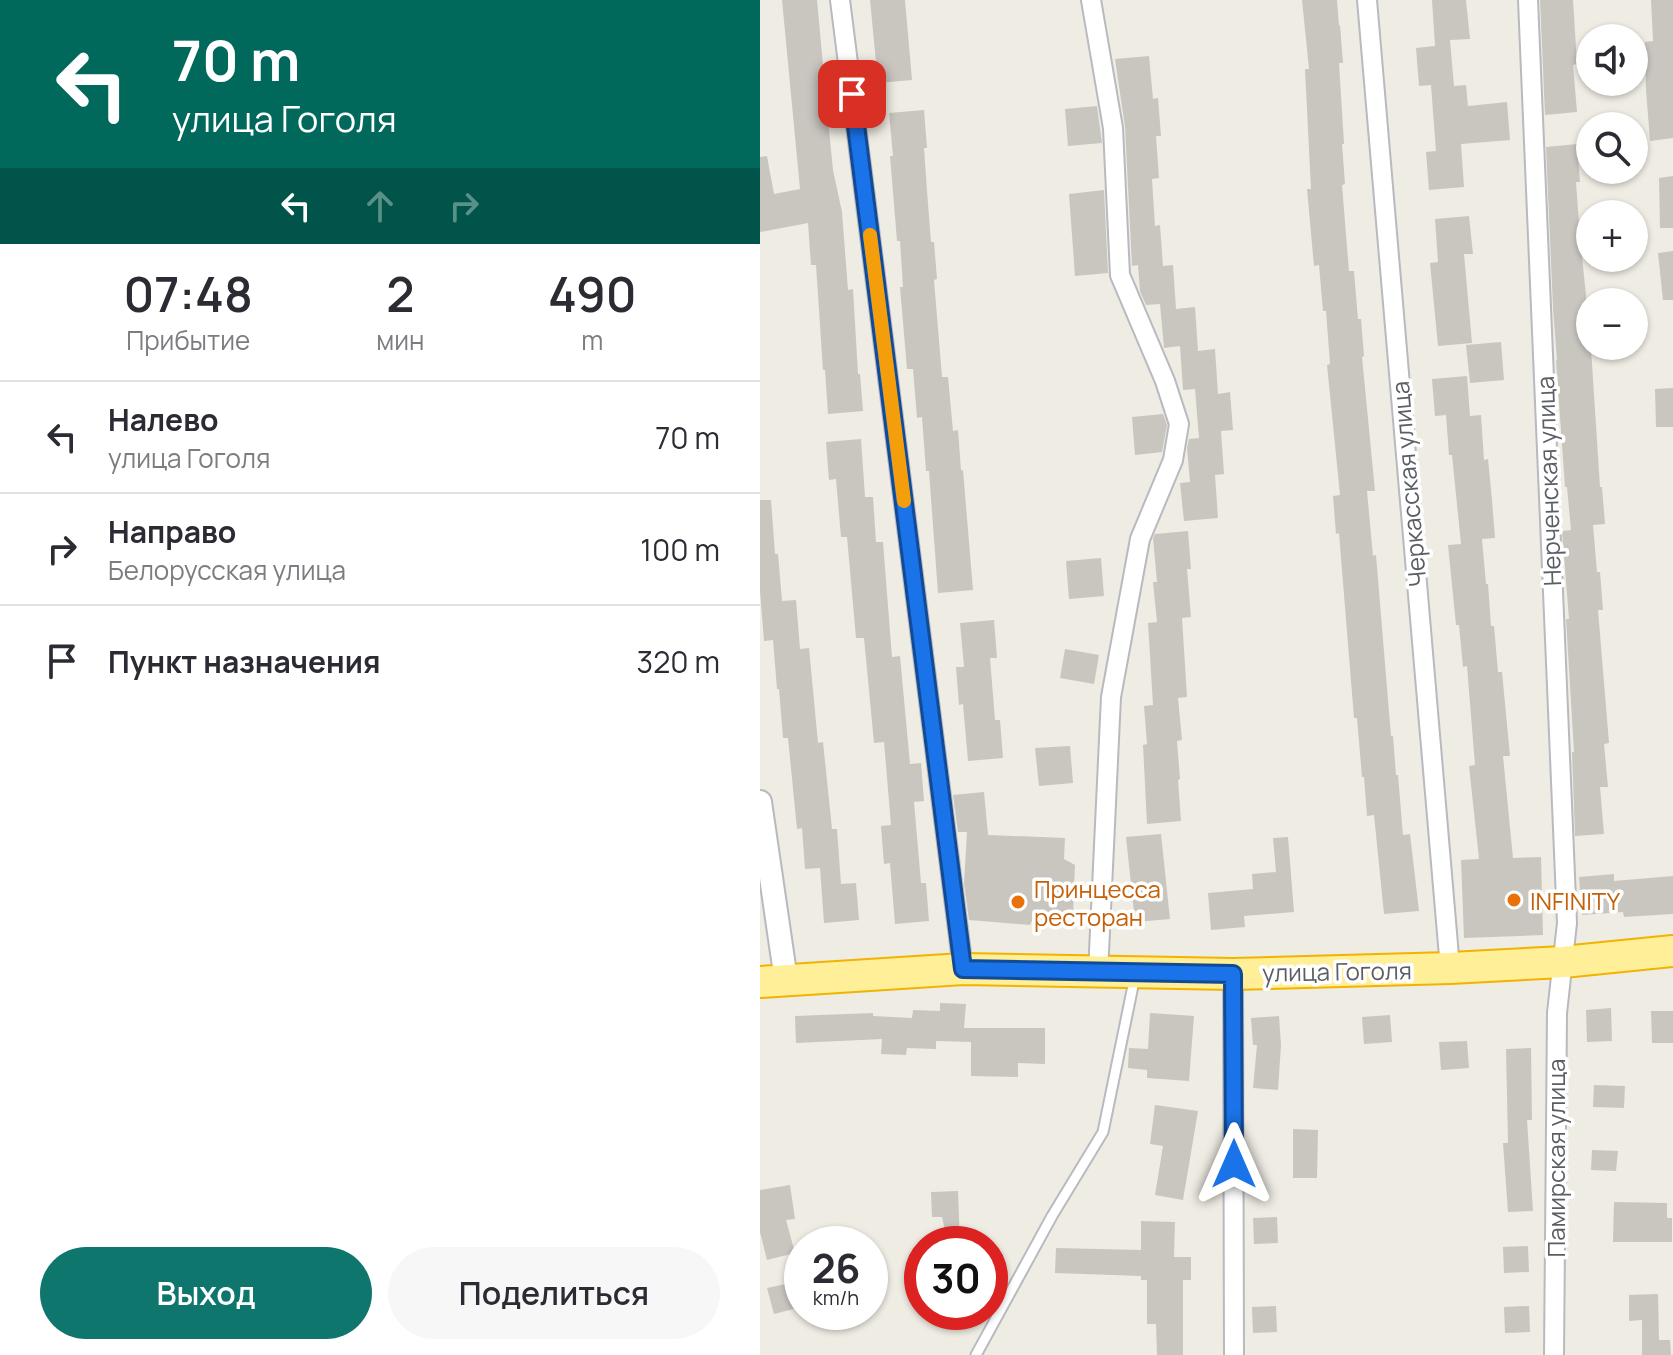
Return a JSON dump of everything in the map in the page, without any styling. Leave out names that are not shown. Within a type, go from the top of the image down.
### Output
[{"type":"highway","name":"улица Гоголя","points":[[773,981],[963,969],[1233,974],[1450,968],[1563,962],[1673,951]]},
{"type":"street","points":[[840,0],[963,969]]},
{"type":"street","points":[[1091,0],[1113,128],[1120,275],[1165,381],[1179,424],[1173,460],[1140,539],[1111,697],[1098,973]]},
{"type":"street","name":"Черкасская улица","points":[[1367,0],[1450,968]]},
{"type":"street","name":"Нерченская улица","points":[[1528,0],[1567,923],[1563,962]]},
{"type":"street","points":[[760,802],[773,981]]},
{"type":"street","name":"Памирская улица","points":[[1554,1355],[1557,1013],[1563,962]]},
{"type":"street","points":[[1233,974],[1234,1355]]},
{"type":"lane","points":[[976,1355],[1052,1216],[1103,1132],[1136,973]]},
{"type":"building","points":[[782,0],[817,0],[833,170],[842,212],[848,290],[853,289],[863,411],[828,414],[816,265],[811,265],[808,223],[760,232],[760,157],[767,156],[774,194],[800,189]]},
{"type":"building","points":[[870,0],[905,0],[912,80],[878,83]]},
{"type":"building","points":[[1302,0],[1337,0],[1343,63],[1339,63],[1345,184],[1342,185],[1349,271],[1354,271],[1358,319],[1361,319],[1375,491],[1367,491],[1403,835],[1410,834],[1419,911],[1384,914],[1374,815],[1367,816],[1357,718],[1354,718],[1339,533],[1336,534],[1333,496],[1340,495],[1327,365],[1330,364],[1326,311],[1323,311],[1319,265],[1314,266],[1307,189],[1311,189],[1305,69],[1309,69]]},
{"type":"building","points":[[1432,0],[1466,0],[1470,39],[1450,40],[1454,86],[1466,85],[1468,106],[1507,102],[1510,140],[1461,144],[1464,187],[1429,190],[1426,152],[1436,151],[1431,85],[1419,86],[1416,48],[1435,46]]},
{"type":"building","points":[[1540,0],[1573,0],[1577,112],[1545,115]]},
{"type":"building","points":[[1651,0],[1673,0],[1673,138],[1650,141],[1646,96],[1648,42],[1653,41]]},
{"type":"building","points":[[1149,56],[1153,99],[1158,98],[1161,136],[1156,136],[1159,178],[1152,179],[1155,226],[1160,225],[1163,266],[1173,265],[1176,309],[1195,307],[1198,351],[1215,349],[1218,394],[1230,392],[1233,430],[1221,431],[1224,474],[1215,475],[1218,518],[1184,521],[1180,483],[1190,482],[1189,439],[1199,438],[1195,389],[1183,390],[1180,346],[1164,348],[1160,304],[1146,305],[1140,291],[1138,265],[1132,266],[1125,127],[1115,59]]},
{"type":"building","points":[[1097,106],[1102,143],[1068,146],[1065,109]]},
{"type":"building","points":[[924,110],[927,148],[924,148],[937,279],[934,280],[942,377],[948,377],[953,431],[958,430],[973,590],[938,593],[922,417],[917,418],[913,369],[907,369],[900,287],[903,287],[900,241],[897,241],[890,156],[893,156],[889,113]]},
{"type":"building","points":[[1576,144],[1576,272],[1584,272],[1585,288],[1576,288],[1576,360],[1592,360],[1605,524],[1593,525],[1603,610],[1598,610],[1609,743],[1604,744],[1608,787],[1600,787],[1604,834],[1575,836],[1574,752],[1566,619],[1569,619],[1562,531],[1571,530],[1556,360],[1546,147]]},
{"type":"building","points":[[1673,176],[1673,228],[1660,228],[1659,178]]},
{"type":"building","points":[[1104,190],[1108,273],[1075,276],[1069,194]]},
{"type":"building","points":[[1469,216],[1473,254],[1464,254],[1472,343],[1438,346],[1430,263],[1438,262],[1435,219]]},
{"type":"building","points":[[1673,251],[1673,300],[1663,300],[1658,253]]},
{"type":"building","points":[[1501,342],[1504,380],[1470,383],[1466,345]]},
{"type":"building","points":[[1467,376],[1470,416],[1481,415],[1484,460],[1488,459],[1492,500],[1495,538],[1482,539],[1491,626],[1494,626],[1498,672],[1502,672],[1510,756],[1503,756],[1513,858],[1541,857],[1543,935],[1464,938],[1461,860],[1479,859],[1469,766],[1475,765],[1467,666],[1463,667],[1459,625],[1456,625],[1448,545],[1461,544],[1452,455],[1449,455],[1446,415],[1435,416],[1432,379]]},
{"type":"building","points":[[1673,388],[1673,427],[1656,427],[1655,389]]},
{"type":"building","points":[[1163,414],[1167,425],[1162,452],[1135,455],[1132,417]]},
{"type":"building","points":[[861,439],[865,497],[873,497],[876,542],[883,542],[892,657],[900,656],[910,764],[921,763],[924,801],[914,802],[921,883],[926,883],[929,921],[895,924],[890,863],[884,864],[881,826],[891,825],[884,742],[874,743],[864,638],[856,638],[847,537],[841,537],[836,479],[829,480],[826,442]]},
{"type":"building","points":[[760,500],[771,500],[782,601],[796,600],[800,649],[809,648],[818,743],[823,742],[832,829],[837,829],[841,884],[856,883],[859,920],[824,923],[820,868],[805,869],[802,828],[797,829],[788,738],[783,738],[773,640],[764,641],[760,591]]},
{"type":"building","points":[[1188,531],[1191,617],[1182,618],[1187,697],[1178,698],[1182,740],[1177,741],[1181,821],[1147,824],[1144,706],[1153,705],[1148,623],[1157,622],[1153,538],[1155,534]]},
{"type":"building","points":[[1101,558],[1104,596],[1069,599],[1066,561]]},
{"type":"building","points":[[994,620],[997,658],[990,658],[995,720],[1000,720],[1003,758],[968,761],[956,667],[964,667],[960,623]]},
{"type":"building","points":[[1065,649],[1099,655],[1094,684],[1060,678]]},
{"type":"building","points":[[1070,746],[1073,783],[1039,786],[1035,748]]},
{"type":"building","points":[[984,792],[988,835],[1065,838],[1064,859],[1075,865],[1073,915],[1036,912],[1030,925],[969,920],[964,883],[967,832],[958,832],[953,795]]},
{"type":"building","points":[[1161,834],[1170,919],[1135,922],[1126,837]]},
{"type":"building","points":[[1288,837],[1294,912],[1244,916],[1245,927],[1211,930],[1208,893],[1253,889],[1252,874],[1276,872],[1273,838]]},
{"type":"building","points":[[1614,874],[1614,881],[1673,876],[1673,914],[1624,917],[1623,912],[1582,915],[1579,877]]},
{"type":"building","points":[[940,1003],[966,1004],[964,1028],[1045,1028],[1045,1064],[1018,1063],[1018,1077],[971,1076],[971,1042],[936,1041],[936,1049],[907,1048],[906,1055],[881,1054],[882,1039],[796,1043],[795,1016],[873,1013],[873,1016],[912,1018],[913,1010],[940,1011]]},
{"type":"building","points":[[1611,1008],[1612,1041],[1587,1042],[1586,1010]]},
{"type":"building","points":[[1651,1011],[1673,1011],[1673,1043],[1652,1043]]},
{"type":"building","points":[[1150,1013],[1194,1016],[1189,1081],[1147,1078],[1147,1070],[1128,1068],[1129,1048],[1148,1049]]},
{"type":"building","points":[[1390,1015],[1392,1042],[1364,1044],[1362,1017]]},
{"type":"building","points":[[1279,1016],[1278,1090],[1253,1088],[1257,1045],[1253,1045],[1251,1018]]},
{"type":"building","points":[[1467,1041],[1469,1068],[1441,1070],[1439,1042]]},
{"type":"building","points":[[1531,1048],[1532,1120],[1527,1120],[1533,1211],[1508,1212],[1503,1143],[1508,1143],[1506,1049]]},
{"type":"building","points":[[1594,1085],[1625,1086],[1624,1108],[1593,1107]]},
{"type":"building","points":[[1155,1105],[1198,1111],[1183,1200],[1155,1195],[1163,1146],[1150,1144]]},
{"type":"building","points":[[1293,1129],[1318,1130],[1317,1178],[1293,1178]]},
{"type":"building","points":[[1592,1150],[1618,1151],[1616,1171],[1591,1170]]},
{"type":"building","points":[[790,1185],[795,1219],[786,1220],[788,1226],[784,1226],[784,1256],[767,1260],[760,1232],[760,1190]]},
{"type":"building","points":[[958,1191],[959,1226],[944,1226],[942,1217],[932,1217],[931,1192]]},
{"type":"building","points":[[1614,1202],[1667,1203],[1667,1218],[1672,1218],[1672,1242],[1613,1242]]},
{"type":"building","points":[[1277,1217],[1278,1243],[1254,1244],[1253,1218]]},
{"type":"building","points":[[1141,1221],[1175,1222],[1174,1257],[1191,1257],[1191,1280],[1183,1280],[1183,1355],[1157,1355],[1156,1324],[1147,1324],[1147,1280],[1141,1280],[1141,1276],[1055,1273],[1056,1248],[1141,1250]]},
{"type":"building","points":[[1528,1246],[1529,1272],[1504,1273],[1503,1247]]},
{"type":"building","points":[[784,1284],[784,1311],[774,1314],[767,1288]]},
{"type":"building","points":[[1658,1294],[1659,1340],[1670,1340],[1671,1355],[1642,1355],[1642,1320],[1629,1321],[1629,1295]]},
{"type":"building","points":[[1276,1306],[1277,1332],[1253,1333],[1252,1307]]},
{"type":"building","points":[[1529,1306],[1530,1332],[1505,1333],[1504,1307]]},
{"type":"slow traffic","points":[[870,235],[904,501]]},
{"type":"place","name":"INFINITY","points":[[1514,900]]},
{"type":"place","name":"Принцесса ресторан","points":[[1018,902]]},
{"type":"route","points":[[852,94],[963,969],[1233,974],[1234,1164]]}]
